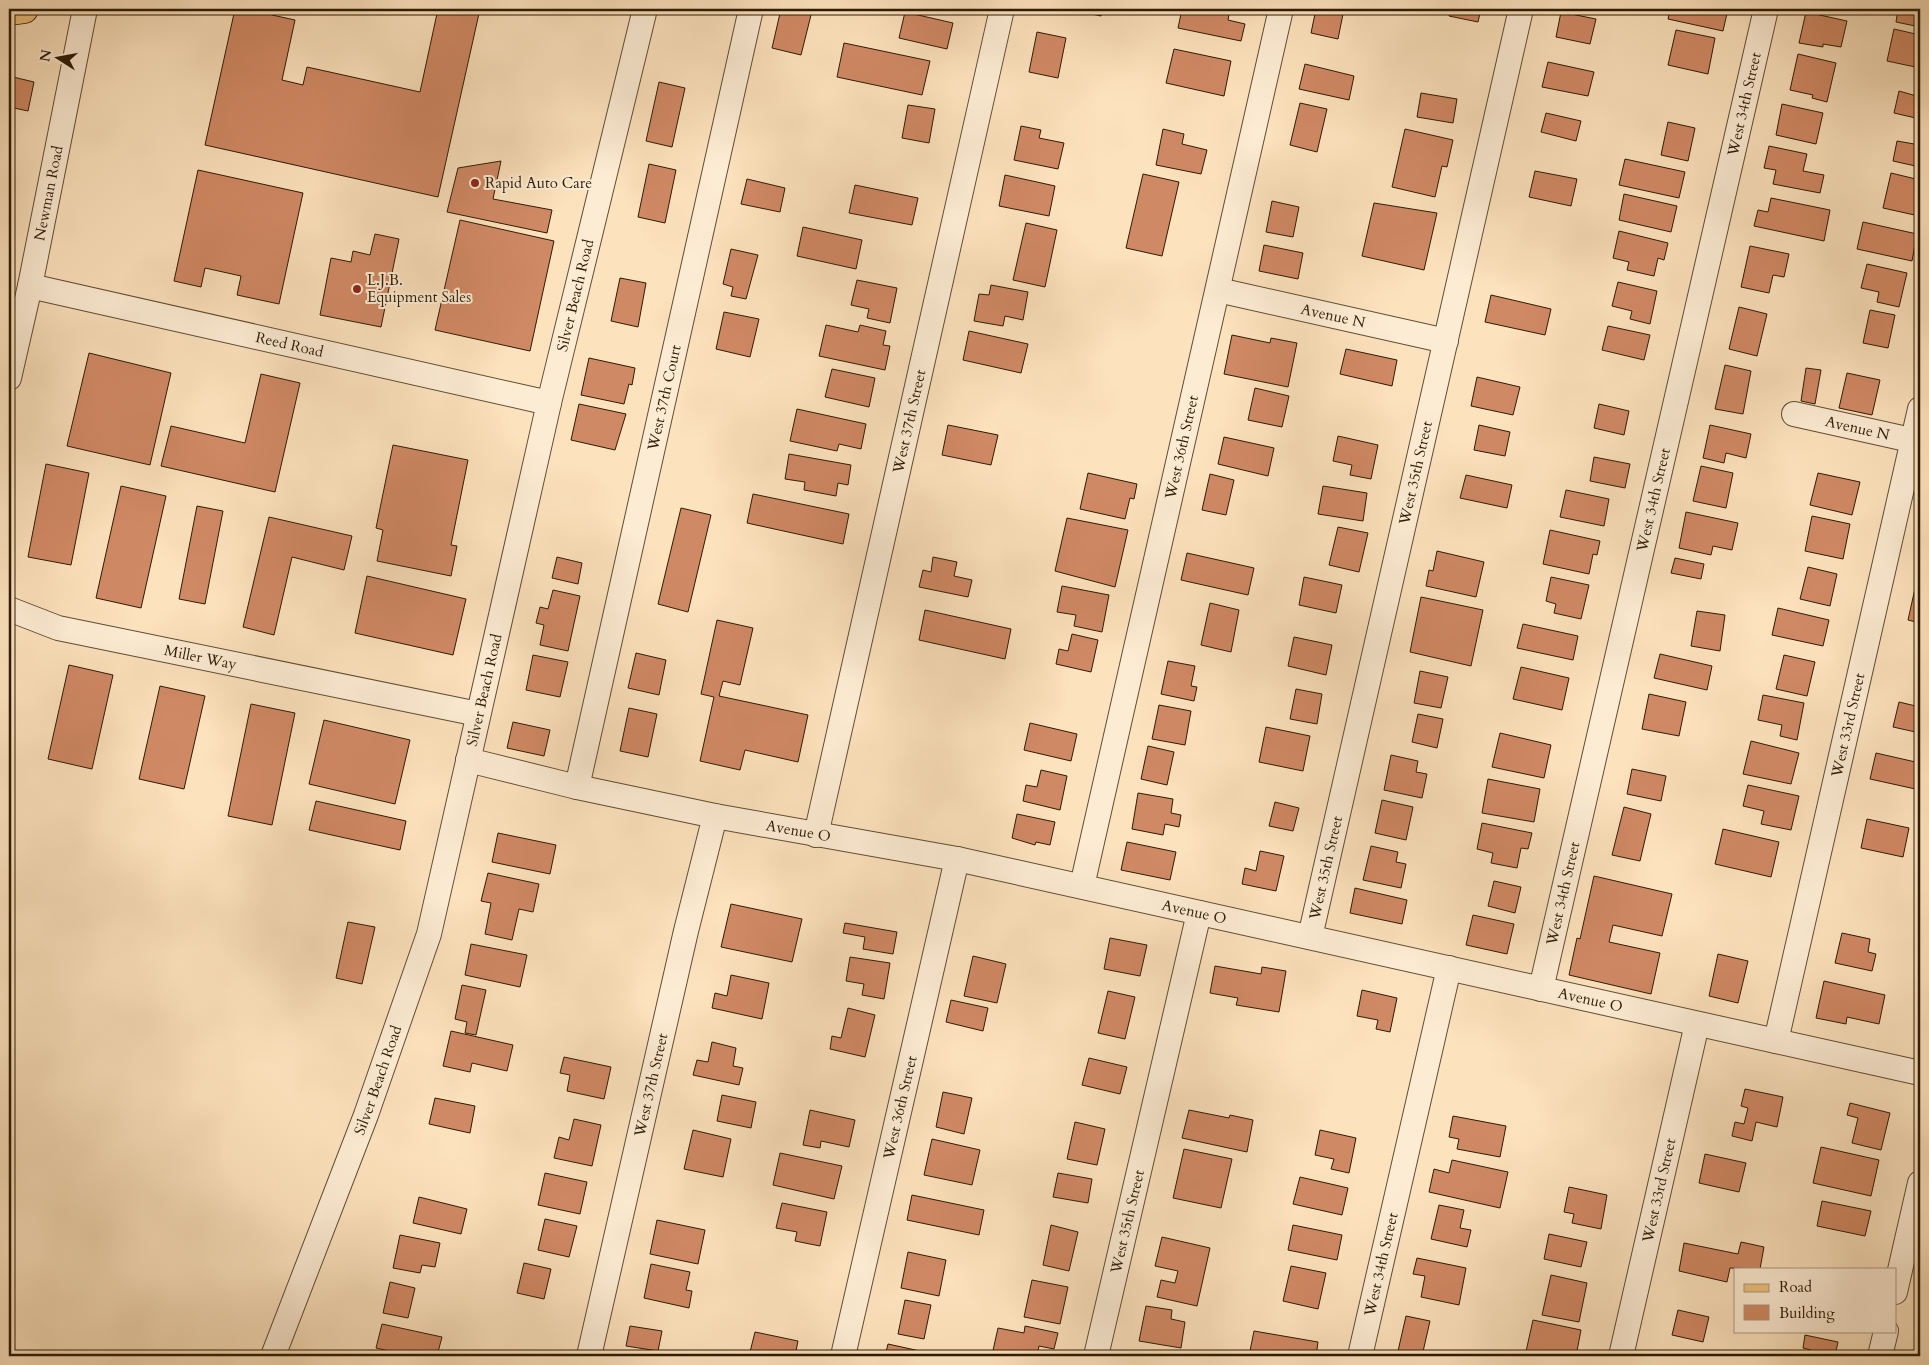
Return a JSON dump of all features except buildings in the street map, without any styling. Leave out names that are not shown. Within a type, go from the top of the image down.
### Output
[{"type":"main road","points":[[9,11],[24,9]]},
{"type":"street","name":"Newman Road","points":[[10,366],[30,286],[85,9]]},
{"type":"street","name":"Silver Beach Road","points":[[276,1356],[366,1115],[429,934],[550,403],[645,9]]},
{"type":"street","name":"West 37th Court","points":[[577,787],[751,9]]},
{"type":"street","name":"West 37th Street","points":[[816,834],[1002,9]]},
{"type":"street","name":"West 36th Street","points":[[1082,886],[1281,9]]},
{"type":"street","name":"West 35th Street","points":[[1310,937],[1521,9]]},
{"type":"street","name":"West 34th Street","points":[[1541,989],[1766,9]]},
{"type":"street","name":"Reed Road","points":[[30,286],[550,403]]},
{"type":"street","name":"Avenue N","points":[[1218,290],[1446,341]]},
{"type":"street","name":"West 33rd Street","points":[[1776,1041],[1917,441],[1920,410]]},
{"type":"street","name":"Avenue N","points":[[1794,414],[1917,441]]},
{"type":"street","name":"Miller Way","points":[[9,609],[58,628],[478,714]]},
{"type":"street","name":"Avenue O","points":[[468,760],[577,787],[715,816],[958,859],[1920,1073]]},
{"type":"street","name":"West 37th Street","points":[[589,1356],[686,931],[715,816]]},
{"type":"street","name":"West 36th Street","points":[[843,1356],[958,859]]},
{"type":"street","name":"West 35th Street","points":[[1096,1356],[1199,913]]},
{"type":"street","name":"West 34th Street","points":[[1360,1356],[1449,968]]},
{"type":"street","name":"West 33rd Street","points":[[1621,1356],[1698,1024]]},
{"type":"street","points":[[1896,1288],[1920,1183]]},
{"type":"street","points":[[1880,1356],[1886,1332]]},
{"type":"place","name":"Rapid Auto Care","points":[[475,183]]},
{"type":"place","name":"L.J.B. Equipment Sales","points":[[357,289]]}]
